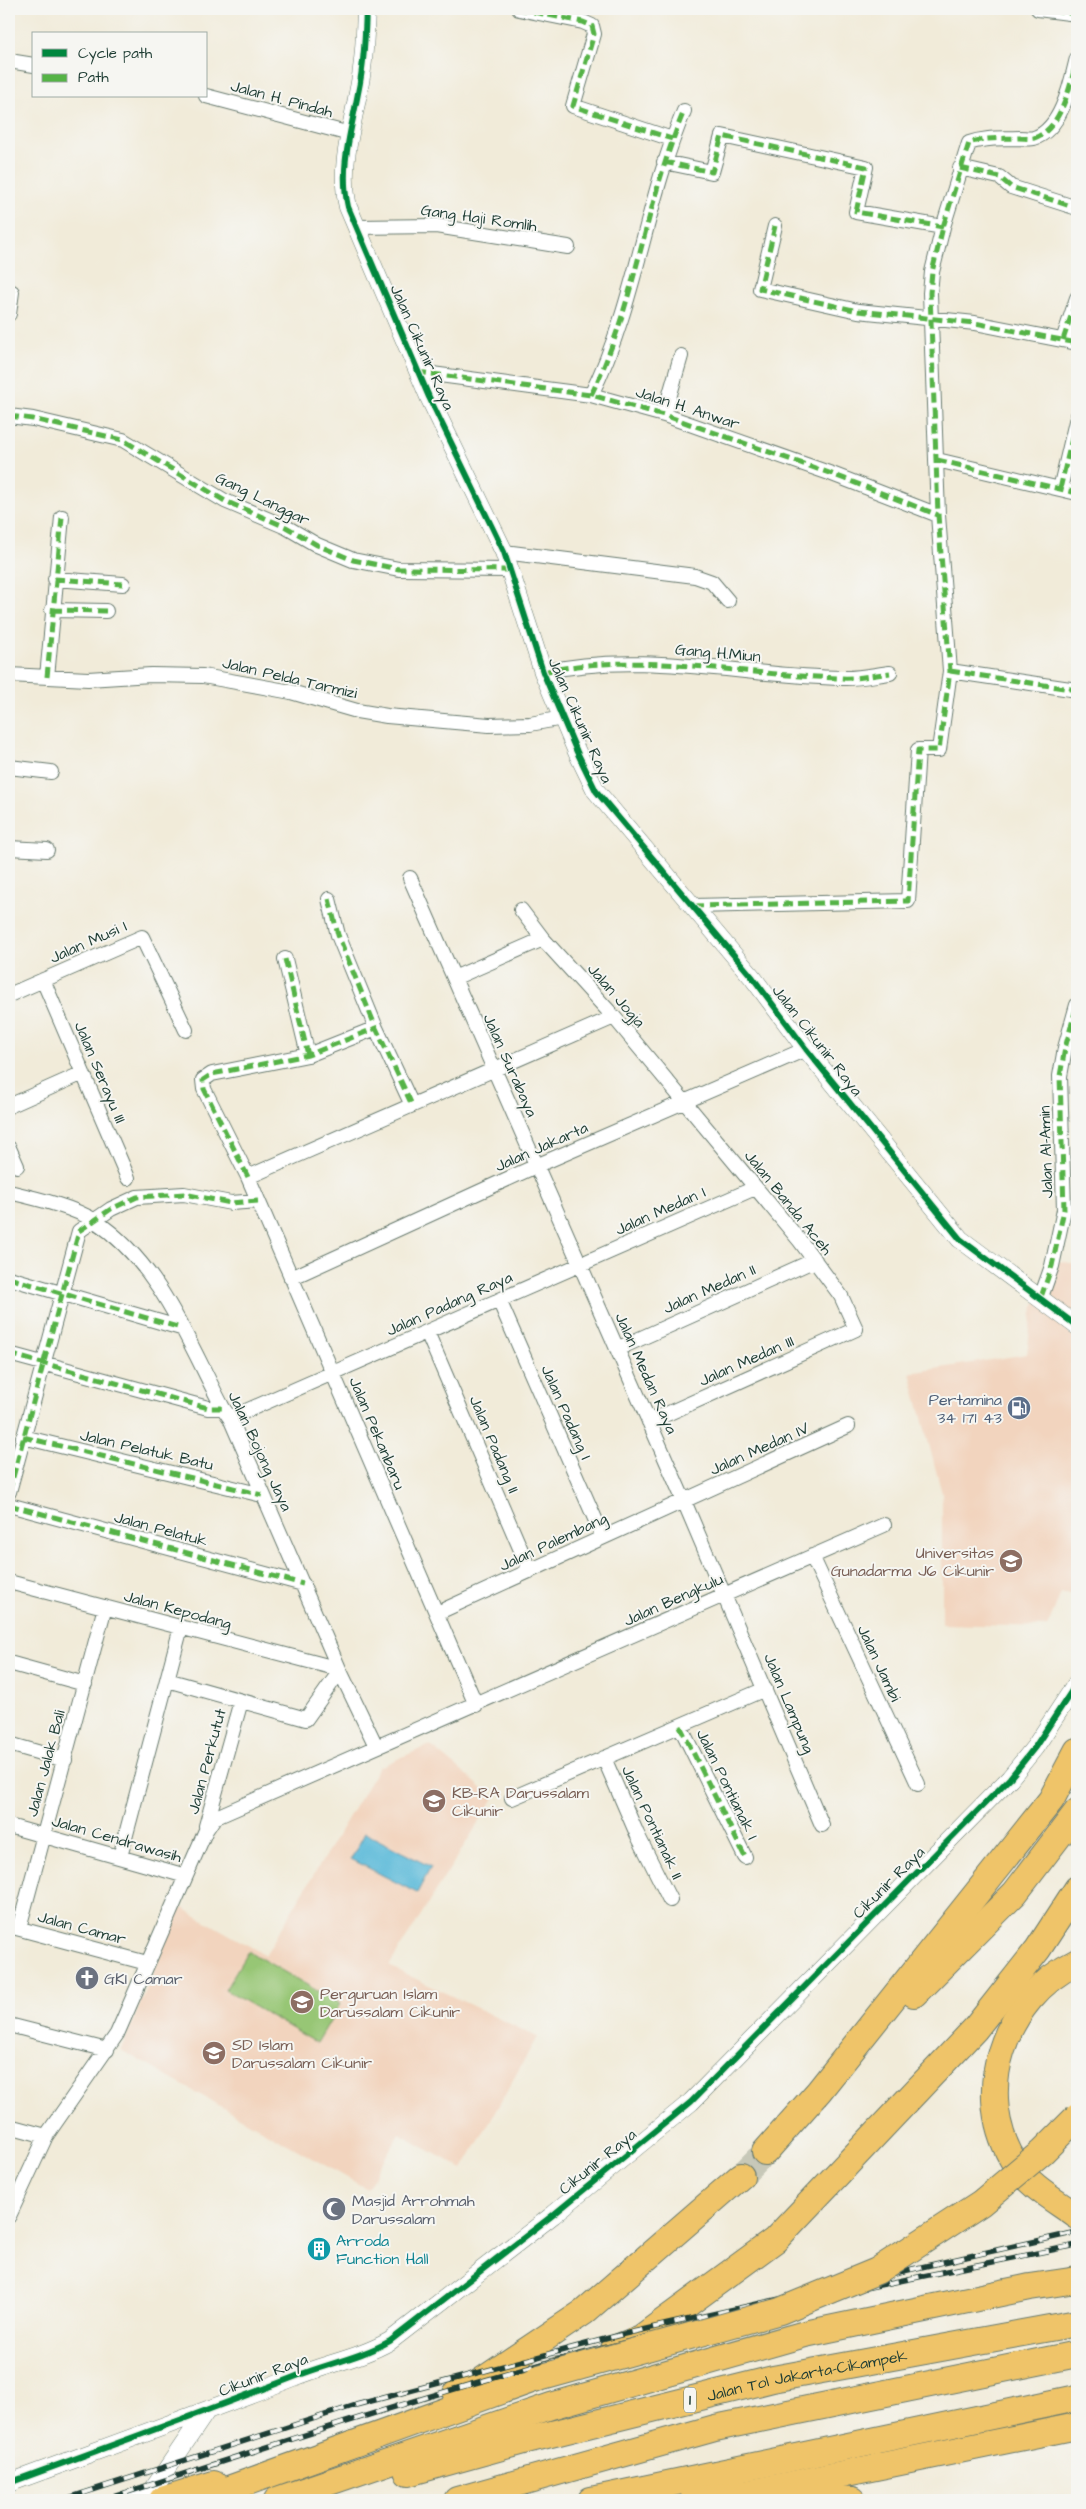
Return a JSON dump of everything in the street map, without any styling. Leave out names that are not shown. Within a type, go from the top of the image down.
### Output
[{"type":"highway","points":[[765,2152],[819,2091],[1051,1800],[1077,1751]]},
{"type":"highway","points":[[819,2091],[1015,1893],[1077,1812]]},
{"type":"highway","points":[[198,2500],[539,2378],[640,2338],[776,2240],[976,2029],[1038,1949],[1077,1889]]},
{"type":"highway","points":[[1077,1962],[1066,1967],[1042,1987],[1022,2009],[1008,2032],[996,2063],[996,2103],[1004,2145],[1017,2168],[1036,2186],[1077,2216]]},
{"type":"highway","points":[[539,2378],[780,2311],[877,2271],[981,2203],[1042,2152],[1077,2118]]},
{"type":"highway","points":[[162,2500],[263,2469],[395,2423],[474,2386],[584,2312],[741,2176]]},
{"type":"highway","points":[[277,2500],[551,2406],[805,2334],[1030,2287],[1077,2280]]},
{"type":"highway","name":"Jalan Tol Jakarta–Cikampek","points":[[308,2500],[527,2440],[773,2379],[1077,2323]]},
{"type":"highway","name":"Jalan Tol Jakarta–Cikampek","points":[[457,2500],[716,2428],[1077,2354]]},
{"type":"highway","points":[[591,2500],[1077,2398]]},
{"type":"highway","points":[[693,2500],[744,2494],[1077,2426]]},
{"type":"highway","points":[[744,2494],[853,2500]]},
{"type":"street","name":"Jalan Cikunir Raya","points":[[366,9],[364,51],[345,156],[343,187],[348,207],[417,372],[504,552],[543,672],[596,791],[694,906],[806,1049],[960,1239],[1077,1326]]},
{"type":"street","points":[[519,9],[583,22],[592,26],[594,34],[572,106],[672,139]]},
{"type":"street","points":[[1038,9],[1077,14]]},
{"type":"street","points":[[694,906],[908,901],[918,750],[939,750],[950,671],[938,515],[930,320],[932,272],[960,168],[969,143],[979,139],[1034,138],[1045,132],[1054,122],[1068,96],[1077,58]]},
{"type":"street","points":[[9,61],[32,65]]},
{"type":"street","name":"Jalan H. Pindah","points":[[208,97],[350,134]]},
{"type":"street","points":[[591,395],[608,361],[622,321],[664,162],[684,111]]},
{"type":"street","points":[[664,162],[712,172],[722,136],[866,168],[856,212],[943,228]]},
{"type":"street","points":[[960,168],[999,177],[1010,187],[1077,208]]},
{"type":"street","name":"Gang Haji Romlih","points":[[356,227],[436,226],[568,247]]},
{"type":"street","points":[[775,226],[760,289],[858,311],[930,320],[975,323],[1077,343]]},
{"type":"street","points":[[9,292],[12,292],[9,314]]},
{"type":"street","points":[[1062,340],[1077,298]]},
{"type":"street","points":[[664,415],[681,356]]},
{"type":"street","name":"Jalan H. Anwar","points":[[417,372],[591,395],[664,415],[832,474],[938,515]]},
{"type":"street","name":"Gang Langgar","points":[[9,416],[33,419],[124,440],[225,501],[286,526],[317,545],[353,560],[399,569],[511,570]]},
{"type":"street","points":[[1060,489],[1077,416]]},
{"type":"street","points":[[936,460],[1077,493]]},
{"type":"street","points":[[47,677],[54,579],[62,517]]},
{"type":"street","points":[[504,552],[695,576],[712,582],[728,601]]},
{"type":"street","points":[[54,579],[123,584]]},
{"type":"street","points":[[52,610],[106,611]]},
{"type":"street","name":"Gang H.Miun","points":[[543,672],[584,666],[649,664],[843,678],[890,673]]},
{"type":"street","points":[[950,671],[1077,690]]},
{"type":"street","name":"Jalan Pelda Tarmizi","points":[[9,675],[88,679],[151,675],[203,676],[290,692],[357,711],[387,716],[489,725],[530,724],[563,718]]},
{"type":"street","points":[[9,767],[51,772]]},
{"type":"street","points":[[9,848],[47,850]]},
{"type":"street","name":"Jalan Surabaya","points":[[410,878],[536,1166]]},
{"type":"street","points":[[329,900],[333,922],[376,1028],[412,1105]]},
{"type":"street","name":"Jalan Jogja","points":[[521,910],[543,939],[614,1017],[685,1103]]},
{"type":"street","name":"Jalan Musi I","points":[[9,995],[142,937],[186,1030]]},
{"type":"street","points":[[454,978],[543,939]]},
{"type":"street","points":[[285,960],[308,1054],[376,1028]]},
{"type":"street","name":"Jalan Serayu III","points":[[43,980],[128,1178]]},
{"type":"street","name":"Jalan Al-Amin","points":[[1040,1297],[1052,1266],[1064,1210],[1060,1076],[1065,1048],[1077,1006]]},
{"type":"street","points":[[248,1176],[614,1017]]},
{"type":"street","name":"Jalan Jakarta","points":[[291,1278],[536,1166],[806,1049]]},
{"type":"street","name":"Jalan Pekanbaru","points":[[308,1054],[212,1074],[203,1080],[204,1089],[248,1176],[476,1705]]},
{"type":"street","points":[[9,1106],[83,1073]]},
{"type":"street","name":"Jalan Banda Aceh","points":[[685,1103],[815,1260],[841,1296],[856,1329]]},
{"type":"street","points":[[9,1148],[17,1166]]},
{"type":"street","name":"Jalan Medan Raya","points":[[536,1166],[724,1595]]},
{"type":"street","name":"Jalan Medan I","points":[[580,1265],[755,1188]]},
{"type":"street","name":"Jalan Bojong Jaya","points":[[9,1192],[42,1199],[94,1220],[134,1253],[158,1284],[226,1413],[303,1584],[339,1670],[376,1746]]},
{"type":"street","points":[[9,1492],[42,1363],[79,1231],[111,1209],[137,1197],[184,1194],[231,1203],[258,1201]]},
{"type":"street","name":"Jalan Medan II","points":[[617,1349],[815,1260]]},
{"type":"street","name":"Jalan Padang Raya","points":[[226,1413],[333,1373],[580,1265]]},
{"type":"street","points":[[9,1278],[181,1328]]},
{"type":"street","name":"Jalan Padang I","points":[[499,1300],[603,1537]]},
{"type":"street","name":"Jalan Medan III","points":[[649,1422],[856,1329]]},
{"type":"street","name":"Jalan Padang II","points":[[427,1332],[530,1571]]},
{"type":"street","points":[[9,1354],[226,1413]]},
{"type":"street","name":"Jalan Medan IV","points":[[684,1501],[848,1426]]},
{"type":"street","name":"Jalan Pelatuk Batu","points":[[23,1437],[262,1495]]},
{"type":"street","name":"Jalan Palembang","points":[[437,1613],[684,1501]]},
{"type":"street","name":"Jalan Pelatuk","points":[[9,1505],[303,1584]]},
{"type":"street","name":"Jalan Bengkulu","points":[[206,1830],[214,1818],[884,1525]]},
{"type":"street","name":"Jalan Jambi","points":[[812,1556],[918,1784]]},
{"type":"street","name":"Jalan Kepodang","points":[[9,1582],[339,1670]]},
{"type":"street","name":"Jalan Lampung","points":[[724,1595],[822,1825]]},
{"type":"street","name":"Jalan Jalak Bali","points":[[14,1927],[44,1836],[105,1608]]},
{"type":"street","points":[[120,1857],[180,1627]]},
{"type":"street","points":[[9,1664],[85,1684]]},
{"type":"street","points":[[167,1680],[306,1719],[339,1670]]},
{"type":"street","name":"Cikunir Raya","points":[[9,2483],[313,2369],[372,2352],[390,2341],[553,2215],[691,2102],[1010,1778],[1035,1747],[1077,1683]]},
{"type":"street","points":[[512,1798],[765,1689]]},
{"type":"street","name":"Jalan Perkutut","points":[[9,2216],[46,2136],[117,2034],[206,1830],[241,1701]]},
{"type":"street","name":"Jalan Pontianak I","points":[[680,1726],[745,1857]]},
{"type":"street","points":[[9,1744],[65,1760]]},
{"type":"street","name":"Jalan Pontianak II","points":[[604,1758],[637,1834],[670,1900]]},
{"type":"street","name":"Jalan Cendrawasih","points":[[9,1826],[186,1876]]},
{"type":"street","name":"Jalan Camar","points":[[14,1927],[147,1963]]},
{"type":"street","points":[[9,2025],[107,2050]]},
{"type":"street","points":[[9,2126],[46,2136]]},
{"type":"street","points":[[126,2500],[152,2491],[207,2410]]},
{"type":"shaded area","points":[[1051,1260],[1077,1264],[1077,1593],[1061,1593],[1047,1627],[942,1624],[942,1493],[910,1373],[1027,1354],[1032,1313]]},
{"type":"shaded area","name":"Perguruan Islam Darussalam Cikunir","points":[[430,1745],[494,1798],[389,1966],[537,2037],[463,2169],[399,2134],[367,2189],[121,2050],[181,1907],[265,1955],[379,1767]]},
{"type":"green space","points":[[248,1951],[340,2004],[317,2043],[225,1990]]},
{"type":"water","points":[[365,1833],[431,1867],[417,1893],[351,1859]]},
{"type":"tunnel","points":[[741,2176],[765,2152]]},
{"type":"railway","points":[[62,2500],[356,2405],[624,2334],[1077,2232]]},
{"type":"railway","points":[[103,2500],[364,2416],[561,2359],[683,2328],[795,2303],[1077,2245]]},
{"type":"marked path","points":[[519,9],[583,22],[592,26],[594,34],[573,106],[672,139]]},
{"type":"marked path","points":[[1038,9],[1077,14]]},
{"type":"marked path","points":[[693,906],[908,901],[918,750],[939,750],[950,671],[938,515],[930,293],[932,272],[943,227],[969,143],[987,139],[1034,138],[1044,133],[1052,125],[1064,104],[1077,58]]},
{"type":"marked path","points":[[591,395],[619,325],[659,181],[684,111]]},
{"type":"marked path","points":[[664,162],[712,172],[722,136],[866,167],[856,212],[943,227]]},
{"type":"marked path","points":[[960,168],[999,177],[1011,187],[1077,208]]},
{"type":"marked path","points":[[775,226],[760,289],[858,311],[975,323],[1077,343]]},
{"type":"marked path","points":[[9,292],[12,292],[9,314]]},
{"type":"marked path","points":[[1063,340],[1077,298]]},
{"type":"marked path","points":[[417,372],[591,395],[664,415],[832,474],[938,515]]},
{"type":"marked path","points":[[9,416],[33,419],[123,440],[225,501],[286,527],[317,545],[353,560],[399,569],[511,570]]},
{"type":"marked path","points":[[1060,489],[1077,417]]},
{"type":"marked path","points":[[937,460],[1077,493]]},
{"type":"marked path","points":[[47,677],[62,517]]},
{"type":"marked path","points":[[55,579],[123,584]]},
{"type":"marked path","points":[[52,610],[106,611]]},
{"type":"marked path","points":[[543,672],[617,663],[692,666],[841,678],[890,673]]},
{"type":"marked path","points":[[950,671],[1077,690]]},
{"type":"marked path","points":[[329,899],[338,935],[376,1028],[412,1105]]},
{"type":"marked path","points":[[285,959],[308,1055]]},
{"type":"marked path","points":[[1041,1297],[1052,1266],[1064,1210],[1060,1076],[1065,1048],[1077,1005]]},
{"type":"marked path","points":[[248,1177],[204,1089],[203,1080],[212,1074],[308,1055],[376,1028]]},
{"type":"marked path","points":[[9,1492],[79,1231],[111,1209],[137,1197],[184,1194],[231,1203],[258,1201]]},
{"type":"marked path","points":[[9,1278],[181,1328]]},
{"type":"marked path","points":[[9,1354],[208,1408],[223,1408]]},
{"type":"marked path","points":[[23,1437],[262,1495]]},
{"type":"marked path","points":[[9,1505],[303,1584]]},
{"type":"marked path","points":[[680,1726],[745,1857]]},
{"type":"cycle path","points":[[366,9],[362,72],[345,164],[348,207],[429,397],[504,552],[543,672],[596,791],[753,978],[806,1049],[960,1239],[1077,1326]]},
{"type":"cycle path","points":[[9,2483],[306,2372],[355,2356],[390,2341],[553,2215],[691,2102],[1010,1778],[1035,1747],[1077,1683]]},
{"type":"place","name":"Pertamina 34 171 43","points":[[1019,1408]]},
{"type":"place","name":"Universitas Gunadarma J6 Cikunir","points":[[1011,1561]]},
{"type":"place","name":"KB-RA Darussalam Cikunir","points":[[434,1801]]},
{"type":"place","name":"GKI Camar","points":[[87,1978]]},
{"type":"place","name":"Perguruan Islam Darussalam Cikunir","points":[[302,2002]]},
{"type":"place","name":"SD Islam Darussalam Cikunir","points":[[214,2053]]},
{"type":"place","name":"Masjid Arrohmah Darussalam","points":[[334,2209]]},
{"type":"place","name":"Arroda Function Hall","points":[[319,2249]]}]
